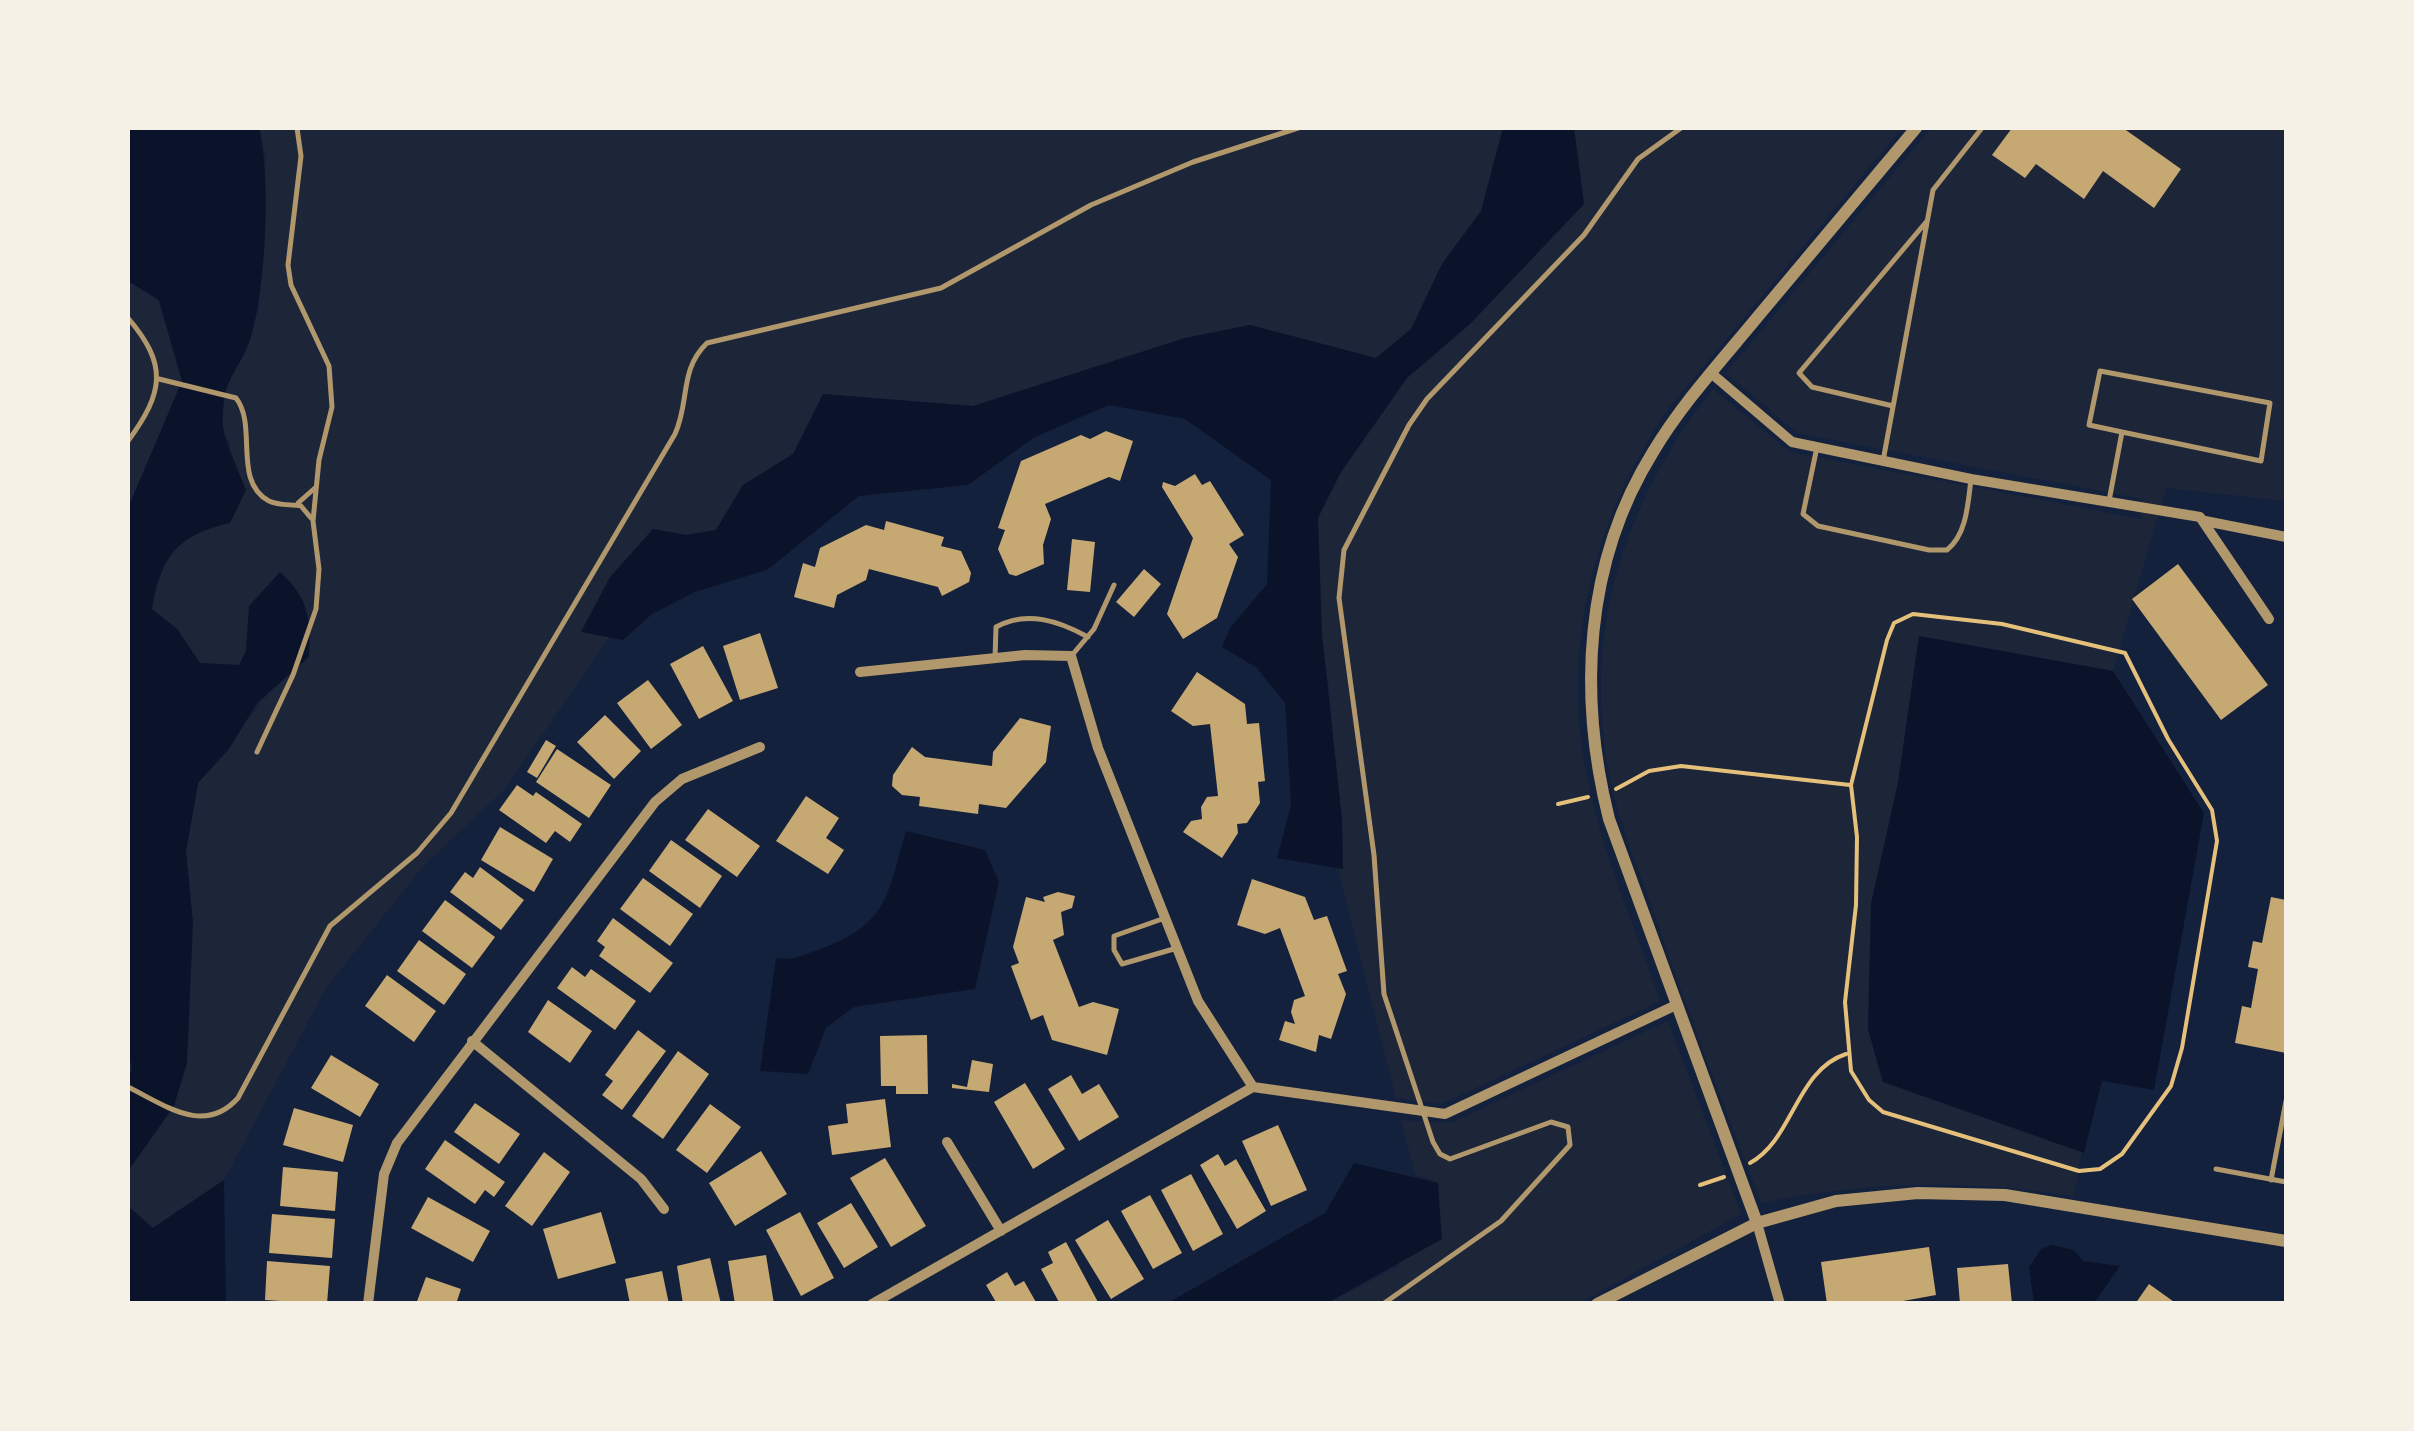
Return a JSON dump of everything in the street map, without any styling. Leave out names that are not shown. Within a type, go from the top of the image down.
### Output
[{"type":"street","points":[[1780,1304],[1757,1223],[1674,1006],[1602,792],[1590,702],[1599,590],[1618,523],[1651,454],[1711,374],[1916,128]]},
{"type":"street","points":[[1711,374],[1792,442],[2286,537]]},
{"type":"street","points":[[2204,522],[2269,618]]},
{"type":"street","points":[[860,672],[995,658],[1071,656],[1098,748],[1198,1001],[1253,1087]]},
{"type":"street","points":[[368,1304],[384,1174],[397,1143],[655,802],[682,779],[760,747]]},
{"type":"street","points":[[872,1304],[1253,1087],[1445,1114],[1674,1006]]},
{"type":"street","points":[[472,1041],[641,1179],[664,1210]]},
{"type":"street","points":[[947,1142],[1002,1231]]},
{"type":"street","points":[[1597,1304],[1757,1223],[1836,1201],[1918,1193],[2004,1195],[2286,1241]]},
{"type":"lane","points":[[256,752],[293,675],[316,609],[319,568],[312,521],[332,389],[323,348],[291,285],[288,265],[301,156],[297,128]]},
{"type":"lane","points":[[128,1087],[166,1107],[202,1118],[228,1109],[248,1084],[330,926],[417,853],[451,813],[675,434],[682,420],[688,366],[707,343],[941,288],[1090,205],[1193,162],[1298,128]]},
{"type":"lane","points":[[1382,1304],[1501,1221],[1570,1146],[1568,1127],[1551,1122],[1450,1159],[1440,1154],[1424,1113],[1384,994],[1374,855],[1340,612],[1344,550],[1408,425],[1427,399],[1584,235],[1638,158],[1681,128]]},
{"type":"lane","points":[[1883,461],[1933,190],[1982,128]]},
{"type":"lane","points":[[1893,406],[1812,388],[1799,374],[1927,220]]},
{"type":"lane","points":[[128,318],[155,357],[162,380],[128,441]]},
{"type":"lane","points":[[2100,371],[2270,403],[2261,461],[2122,432],[2089,426],[2100,371]]},
{"type":"lane","points":[[162,380],[227,393],[242,408],[250,473],[256,489],[274,503],[295,504],[312,521]]},
{"type":"lane","points":[[2108,504],[2122,432]]},
{"type":"lane","points":[[1817,448],[1803,514],[1818,526],[1929,550],[1948,550],[1956,544],[1972,479]]},
{"type":"lane","points":[[295,504],[316,486]]},
{"type":"lane","points":[[1071,656],[1088,636],[1114,585]]},
{"type":"lane","points":[[995,658],[996,628],[1006,622],[1049,620],[1088,636]]},
{"type":"lane","points":[[1165,918],[1114,936],[1114,950],[1122,964],[1177,948]]},
{"type":"lane","points":[[2271,1180],[2286,1101]]},
{"type":"lane","points":[[2216,1169],[2286,1182]]},
{"type":"path","points":[[1913,614],[1972,619],[2125,653],[2168,739],[2212,810],[2217,840],[2178,1065],[2160,1106],[2110,1164],[2079,1171],[1897,1118],[1868,1100],[1846,1054],[1846,1002],[1856,905],[1857,837],[1851,785],[1880,659],[1894,623],[1913,614]]},
{"type":"path","points":[[1558,804],[1620,789],[1649,771],[1681,766],[1851,785]]},
{"type":"path","points":[[1700,1185],[1737,1171],[1766,1150],[1822,1068],[1846,1054]]},
{"type":"shaded area","points":[[128,128],[259,128],[265,174],[265,231],[257,312],[247,347],[228,386],[223,410],[226,440],[246,490],[230,523],[197,534],[175,550],[161,574],[152,609],[177,629],[200,663],[239,665],[246,651],[249,606],[280,572],[302,600],[310,644],[309,657],[257,703],[229,749],[198,783],[186,852],[193,923],[187,1063],[174,1106],[128,1171],[128,1081],[132,1068],[128,1051],[128,508],[182,381],[159,300],[128,281]]},
{"type":"shaded area","points":[[259,128],[1503,128],[1481,211],[1442,264],[1411,329],[1376,358],[1250,325],[1185,338],[973,406],[823,394],[793,454],[743,485],[716,530],[686,535],[652,529],[581,631],[609,637],[505,789],[425,864],[326,988],[224,1180],[152,1228],[128,1206],[128,1171],[174,1106],[193,923],[186,852],[198,783],[274,686],[249,606],[246,651],[239,665],[200,663],[177,629],[151,609],[160,575],[174,550],[197,534],[230,522],[230,442],[222,431],[226,381],[246,353],[259,308],[266,156]]},
{"type":"shaded area","points":[[1503,128],[1574,128],[1584,204],[1470,324],[1407,378],[1341,472],[1318,518],[1322,634],[1342,819],[1343,869],[1277,858],[1291,805],[1285,703],[1257,668],[1222,647],[1230,628],[1267,584],[1271,480],[1185,419],[1109,405],[1035,437],[968,485],[859,496],[767,570],[695,592],[652,614],[623,640],[581,632],[610,577],[653,529],[686,535],[716,530],[743,485],[793,454],[823,394],[973,406],[1185,338],[1250,325],[1376,358],[1411,329],[1442,264],[1481,211]]},
{"type":"shaded area","points":[[1574,128],[1902,128],[1668,409],[1620,494],[1590,584],[1578,679],[1587,777],[1610,862],[1660,1001],[1442,1104],[1396,1098],[1338,869],[1343,869],[1329,686],[1302,545],[1341,472],[1407,378],[1470,324],[1584,204]]},
{"type":"shaded area","points":[[1931,128],[2286,128],[2286,501],[2166,488],[2113,671],[1919,636],[1898,783],[1871,904],[1868,1029],[1882,1081],[2082,1152],[2074,1196],[1995,1187],[1917,1185],[1839,1190],[1761,1203],[1631,850],[1609,773],[1601,669],[1607,619],[1634,522],[1656,476],[1713,389],[1790,452],[2141,519],[2143,499],[1797,433],[1726,373]]},
{"type":"shaded area","points":[[128,281],[158,300],[182,381],[128,508]]},
{"type":"shaded area","points":[[1919,636],[2113,671],[2204,813],[2154,1090],[2102,1081],[2084,1153],[1883,1082],[1868,1029],[1871,904],[1898,783]]},
{"type":"shaded area","points":[[906,831],[985,850],[999,882],[975,989],[854,1007],[826,1028],[808,1074],[760,1071],[776,958],[793,958],[820,949],[873,918],[889,890]]},
{"type":"shaded area","points":[[1668,1021],[1741,1214],[1580,1303],[1327,1304],[1398,1266],[1438,1183],[1415,1174],[1401,1120],[1451,1123]]},
{"type":"shaded area","points":[[1354,1163],[1438,1183],[1442,1239],[1327,1303],[1168,1303],[1325,1213]]},
{"type":"shaded area","points":[[224,1180],[226,1303],[128,1303],[128,1206],[153,1228]]},
{"type":"shaded area","points":[[2052,1245],[2074,1250],[2083,1261],[2120,1266],[2094,1303],[2034,1303],[2029,1267],[2041,1249]]},
{"type":"building","points":[[2012,128],[2123,128],[2181,169],[2154,208],[2103,171],[2084,199],[2036,164],[2025,178],[1992,155]]},
{"type":"building","points":[[1106,431],[1133,441],[1120,481],[1109,477],[1045,504],[1051,519],[1043,545],[1044,564],[1016,576],[1009,574],[998,549],[1005,530],[998,528],[1021,461],[1081,435],[1090,439]]},
{"type":"building","points":[[1195,474],[1202,485],[1210,481],[1244,535],[1229,544],[1238,557],[1217,618],[1183,639],[1167,614],[1193,538],[1162,487],[1163,482],[1175,486]]},
{"type":"building","points":[[886,521],[944,537],[941,546],[961,551],[971,573],[969,582],[942,596],[938,587],[869,569],[866,580],[837,595],[834,608],[794,597],[803,563],[815,567],[820,548],[866,525],[884,530]]},
{"type":"building","points":[[1072,539],[1095,542],[1090,592],[1067,590]]},
{"type":"building","points":[[2178,564],[2268,685],[2221,720],[2132,599]]},
{"type":"building","points":[[1144,569],[1161,584],[1134,617],[1116,602]]},
{"type":"building","points":[[760,633],[778,688],[740,700],[723,646]]},
{"type":"building","points":[[703,646],[733,701],[699,719],[670,664]]},
{"type":"building","points":[[1197,672],[1245,704],[1247,724],[1259,723],[1265,781],[1258,782],[1260,803],[1247,823],[1237,824],[1238,833],[1222,858],[1183,832],[1191,821],[1202,819],[1201,807],[1207,797],[1218,796],[1210,724],[1193,726],[1171,711]]},
{"type":"building","points":[[648,680],[682,725],[651,749],[617,703]]},
{"type":"building","points":[[605,715],[641,751],[614,779],[577,742]]},
{"type":"building","points":[[1020,718],[1051,726],[1046,762],[1006,808],[979,804],[978,814],[919,806],[920,797],[902,795],[892,786],[893,775],[912,747],[925,757],[992,766],[993,752]]},
{"type":"building","points":[[546,740],[556,746],[537,778],[527,772]]},
{"type":"building","points":[[557,749],[611,785],[589,818],[536,782]]},
{"type":"building","points":[[517,785],[533,796],[536,792],[582,824],[570,842],[555,831],[546,843],[499,810]]},
{"type":"building","points":[[806,796],[839,818],[826,838],[844,850],[828,874],[776,841]]},
{"type":"building","points":[[708,809],[760,846],[737,877],[685,840]]},
{"type":"building","points":[[500,827],[553,859],[534,892],[481,860]]},
{"type":"building","points":[[671,840],[722,876],[700,908],[649,871]]},
{"type":"building","points":[[480,867],[524,900],[501,930],[450,892],[465,872],[473,878]]},
{"type":"building","points":[[643,878],[693,914],[670,946],[620,909]]},
{"type":"building","points":[[1252,879],[1305,897],[1314,920],[1327,916],[1347,971],[1338,974],[1346,994],[1331,1039],[1319,1035],[1316,1052],[1279,1040],[1285,1021],[1295,1024],[1291,1012],[1294,1000],[1305,996],[1280,928],[1265,934],[1237,925]]},
{"type":"building","points":[[1058,892],[1075,896],[1072,908],[1061,912],[1064,935],[1053,940],[1079,1007],[1093,1002],[1119,1009],[1107,1055],[1052,1040],[1043,1015],[1031,1020],[1011,966],[1019,963],[1013,947],[1026,897],[1045,902],[1043,897]]},
{"type":"building","points":[[2271,897],[2286,900],[2286,1053],[2235,1043],[2242,1006],[2251,1008],[2258,969],[2248,967],[2253,941],[2262,943]]},
{"type":"building","points":[[445,900],[495,937],[472,968],[422,931]]},
{"type":"building","points":[[613,918],[673,963],[650,993],[599,956],[605,947],[597,941]]},
{"type":"building","points":[[419,940],[466,974],[444,1005],[397,971]]},
{"type":"building","points":[[572,967],[585,977],[591,969],[636,1001],[615,1030],[557,988]]},
{"type":"building","points":[[387,975],[436,1011],[414,1042],[365,1006]]},
{"type":"building","points":[[548,1000],[592,1031],[570,1063],[528,1032]]},
{"type":"building","points":[[638,1030],[666,1051],[622,1110],[602,1095],[613,1081],[605,1075]]},
{"type":"building","points":[[927,1035],[928,1094],[896,1094],[896,1086],[881,1086],[880,1036]]},
{"type":"building","points":[[678,1051],[709,1074],[663,1139],[632,1116]]},
{"type":"building","points":[[331,1055],[379,1084],[360,1117],[311,1088]]},
{"type":"building","points":[[972,1060],[993,1064],[989,1092],[952,1088],[952,1084],[967,1087]]},
{"type":"building","points":[[1071,1075],[1082,1094],[1099,1084],[1119,1117],[1079,1141],[1048,1089]]},
{"type":"building","points":[[1025,1083],[1065,1149],[1033,1169],[994,1102]]},
{"type":"building","points":[[885,1099],[891,1147],[832,1155],[828,1126],[848,1123],[846,1104]]},
{"type":"building","points":[[475,1103],[520,1134],[499,1164],[454,1132]]},
{"type":"building","points":[[710,1104],[741,1127],[707,1173],[676,1150]]},
{"type":"building","points":[[294,1108],[353,1125],[343,1162],[283,1145]]},
{"type":"building","points":[[1278,1125],[1307,1190],[1271,1206],[1242,1141]]},
{"type":"building","points":[[445,1140],[505,1182],[494,1197],[485,1190],[475,1204],[425,1169]]},
{"type":"building","points":[[761,1151],[787,1194],[735,1226],[709,1183]]},
{"type":"building","points":[[544,1152],[570,1172],[532,1226],[505,1206]]},
{"type":"building","points":[[1218,1154],[1225,1166],[1236,1159],[1266,1211],[1237,1229],[1200,1165]]},
{"type":"building","points":[[885,1158],[926,1226],[891,1247],[850,1178]]},
{"type":"building","points":[[283,1167],[338,1172],[335,1211],[280,1206]]},
{"type":"building","points":[[1191,1174],[1223,1234],[1193,1251],[1161,1190]]},
{"type":"building","points":[[1150,1195],[1182,1253],[1153,1269],[1121,1211]]},
{"type":"building","points":[[428,1197],[490,1231],[473,1262],[411,1228]]},
{"type":"building","points":[[851,1203],[878,1247],[844,1268],[817,1223]]},
{"type":"building","points":[[601,1212],[616,1263],[558,1279],[543,1229]]},
{"type":"building","points":[[800,1212],[834,1278],[801,1296],[766,1230]]},
{"type":"building","points":[[272,1214],[335,1219],[332,1258],[269,1253]]},
{"type":"building","points":[[1108,1220],[1144,1279],[1111,1299],[1075,1240]]},
{"type":"building","points":[[1066,1242],[1099,1304],[1060,1304],[1041,1269],[1053,1263],[1048,1252]]},
{"type":"building","points":[[1929,1247],[1936,1295],[1887,1304],[1827,1304],[1821,1262]]},
{"type":"building","points":[[766,1255],[774,1304],[735,1304],[728,1261]]},
{"type":"building","points":[[710,1258],[721,1304],[683,1304],[677,1266]]},
{"type":"building","points":[[267,1261],[330,1266],[327,1304],[265,1300]]},
{"type":"building","points":[[2008,1264],[2012,1304],[1960,1304],[1957,1268]]},
{"type":"building","points":[[662,1271],[669,1304],[630,1304],[625,1279]]},
{"type":"building","points":[[1007,1272],[1015,1286],[1024,1281],[1037,1304],[997,1304],[986,1285]]},
{"type":"building","points":[[426,1277],[461,1289],[456,1304],[416,1304]]},
{"type":"building","points":[[2149,1284],[2177,1304],[2135,1304]]}]
